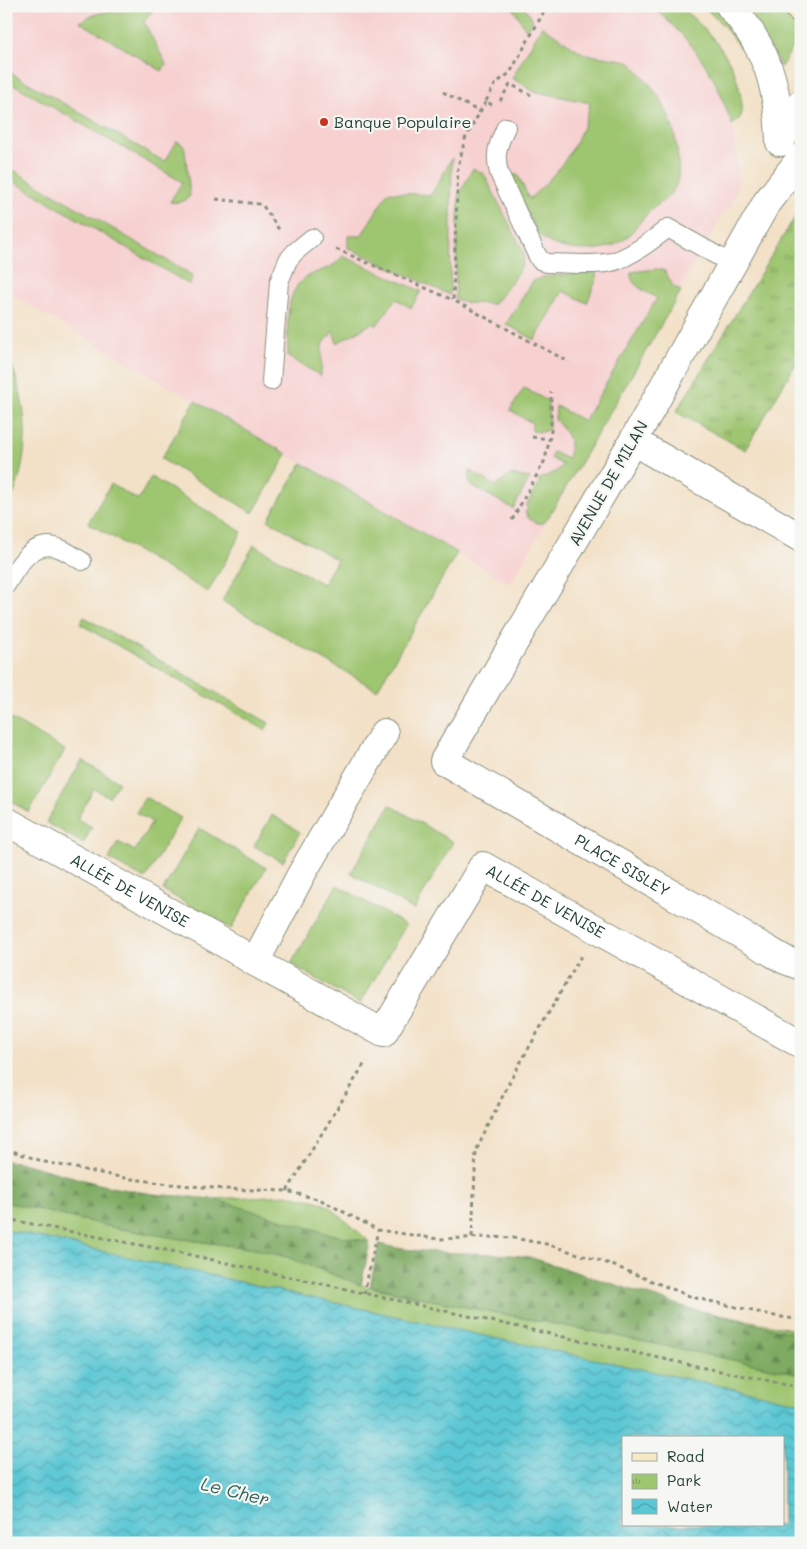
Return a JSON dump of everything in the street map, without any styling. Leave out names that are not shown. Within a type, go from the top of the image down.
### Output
[{"type":"street","points":[[730,6],[743,20],[763,52],[772,77],[778,104],[780,140]]},
{"type":"street","points":[[797,6],[801,9]]},
{"type":"street","name":"AVENUE DE MILAN","points":[[767,202],[780,140],[801,104]]},
{"type":"street","name":"AVENUE DE MILAN","points":[[444,761],[633,441],[767,202],[801,158]]},
{"type":"street","points":[[633,441],[801,538]]},
{"type":"street","points":[[255,962],[302,873],[384,733]]},
{"type":"street","name":"PLACE SISLEY","points":[[444,761],[785,960],[801,966]]},
{"type":"street","name":"ALLÉE DE VENISE","points":[[6,821],[384,1033],[483,866],[801,1044]]},
{"type":"lane","points":[[506,127],[498,143],[495,159],[519,218],[540,260],[548,263],[607,263],[618,261],[649,243],[668,228],[732,264]]},
{"type":"lane","points":[[271,381],[279,282],[288,260],[312,238]]},
{"type":"lane","points":[[6,585],[24,558],[32,551],[42,547],[50,546],[60,549],[82,561]]},
{"type":"path","points":[[452,300],[458,167],[465,139],[496,82],[510,73],[547,6]]},
{"type":"path","points":[[486,101],[496,107],[510,84],[531,95]]},
{"type":"path","points":[[443,92],[484,115]]},
{"type":"path","points":[[216,200],[263,206],[295,252]]},
{"type":"path","points":[[312,238],[452,300],[569,362]]},
{"type":"path","points":[[512,520],[545,460],[550,439],[551,392]]},
{"type":"path","points":[[532,437],[550,439]]},
{"type":"path","points":[[472,1238],[476,1151],[510,1081],[597,930]]},
{"type":"path","points":[[287,1191],[384,1033]]},
{"type":"path","points":[[6,1149],[45,1162],[161,1183],[225,1189],[287,1191],[321,1200],[378,1230],[439,1239],[513,1238],[546,1244],[607,1263],[692,1297],[774,1316],[801,1320]]},
{"type":"path","points":[[6,1219],[186,1254],[705,1368],[801,1387]]},
{"type":"path","points":[[364,1294],[378,1230]]},
{"type":"shaded area","name":"Banque Populaire","points":[[6,6],[651,6],[691,46],[717,87],[732,125],[737,154],[738,179],[735,196],[729,209],[721,215],[682,284],[681,291],[510,584],[6,292]]},
{"type":"green space","points":[[122,6],[156,6],[144,22],[166,64],[162,71],[80,22],[100,13],[122,12]]},
{"type":"green space","points":[[512,6],[524,6],[533,20],[526,30]]},
{"type":"green space","points":[[651,6],[680,6],[720,47],[733,70],[741,98],[741,117],[732,125],[715,82],[692,46]]},
{"type":"green space","points":[[703,6],[714,6],[746,44],[740,48],[724,26]]},
{"type":"green space","points":[[745,6],[775,6],[801,22],[801,33],[781,67]]},
{"type":"green space","points":[[542,26],[584,54],[629,61],[657,95],[670,118],[677,145],[679,171],[675,187],[626,238],[613,245],[590,250],[577,250],[553,244],[544,239],[537,232],[510,179],[513,175],[518,175],[529,199],[540,189],[568,156],[575,144],[590,103],[533,91],[512,78]]},
{"type":"green space","points":[[6,70],[165,162],[177,141],[184,146],[185,150],[190,196],[181,202],[170,202],[182,182],[6,80]]},
{"type":"green space","points":[[452,158],[450,295],[348,248],[348,236],[361,236],[388,192],[431,195]]},
{"type":"green space","points":[[6,166],[192,275],[190,285],[6,177]]},
{"type":"green space","points":[[473,168],[484,174],[524,253],[518,274],[494,304],[465,303],[455,299],[459,194]]},
{"type":"green space","points":[[801,207],[801,355],[745,450],[676,412]]},
{"type":"green space","points":[[343,256],[421,291],[411,308],[396,299],[376,326],[373,323],[337,343],[333,331],[322,346],[321,376],[288,357],[288,311],[295,290],[301,281],[332,266]]},
{"type":"green space","points":[[657,269],[665,271],[673,286],[681,291],[548,518],[544,523],[537,523],[527,517],[528,515],[525,513],[528,508],[526,506],[540,481],[538,480],[555,472],[563,465],[551,458],[553,452],[567,459],[570,447],[570,442],[563,429],[555,420],[556,406],[584,421],[657,298],[636,285],[631,277],[631,272]]},
{"type":"green space","points":[[596,273],[597,278],[587,303],[563,291],[535,340],[506,324],[533,281],[542,277]]},
{"type":"green space","points":[[6,352],[20,391],[24,411],[25,432],[21,472],[6,511]]},
{"type":"green space","points":[[524,388],[548,401],[549,429],[542,432],[532,431],[532,423],[510,410]]},
{"type":"green space","points":[[195,401],[287,454],[253,513],[161,459]]},
{"type":"green space","points":[[302,463],[457,553],[377,690],[222,601],[254,545],[323,584],[337,560],[268,520]]},
{"type":"green space","points":[[470,471],[496,486],[511,475],[530,478],[513,509],[471,485],[469,481]]},
{"type":"green space","points":[[151,477],[242,532],[208,592],[88,523],[111,484],[138,500]]},
{"type":"green space","points":[[84,617],[269,723],[265,730],[80,624]]},
{"type":"green space","points":[[6,716],[65,750],[29,812],[6,799]]},
{"type":"green space","points":[[82,760],[119,782],[109,797],[94,789],[77,819],[92,827],[83,844],[46,822]]},
{"type":"green space","points":[[145,797],[181,818],[145,879],[109,859],[118,842],[135,851],[152,822],[136,813]]},
{"type":"green space","points":[[390,805],[453,842],[414,910],[351,873]]},
{"type":"green space","points":[[272,815],[300,832],[283,862],[254,846]]},
{"type":"green space","points":[[199,828],[266,868],[231,929],[163,890]]},
{"type":"green space","points":[[337,885],[406,925],[360,1004],[291,964]]},
{"type":"green space","points":[[6,1161],[18,1162],[110,1187],[153,1194],[214,1199],[329,1234],[370,1242],[361,1285],[287,1257],[255,1249],[116,1228],[6,1202]]},
{"type":"green space","points":[[288,1195],[318,1201],[330,1207],[370,1242],[329,1234],[214,1199]]},
{"type":"green space","points":[[6,1202],[116,1228],[255,1249],[287,1257],[361,1285],[801,1374],[801,1403],[484,1336],[6,1230]]},
{"type":"green space","points":[[379,1244],[416,1251],[529,1257],[691,1309],[801,1335],[801,1374],[480,1310],[370,1286]]},
{"type":"green space","points":[[691,1309],[801,1331],[801,1335],[797,1335]]},
{"type":"water","name":"Le Cher","points":[[6,1230],[484,1336],[801,1403],[801,1543],[6,1543]]},
{"type":"place","name":"Banque Populaire","points":[[324,122]]}]
